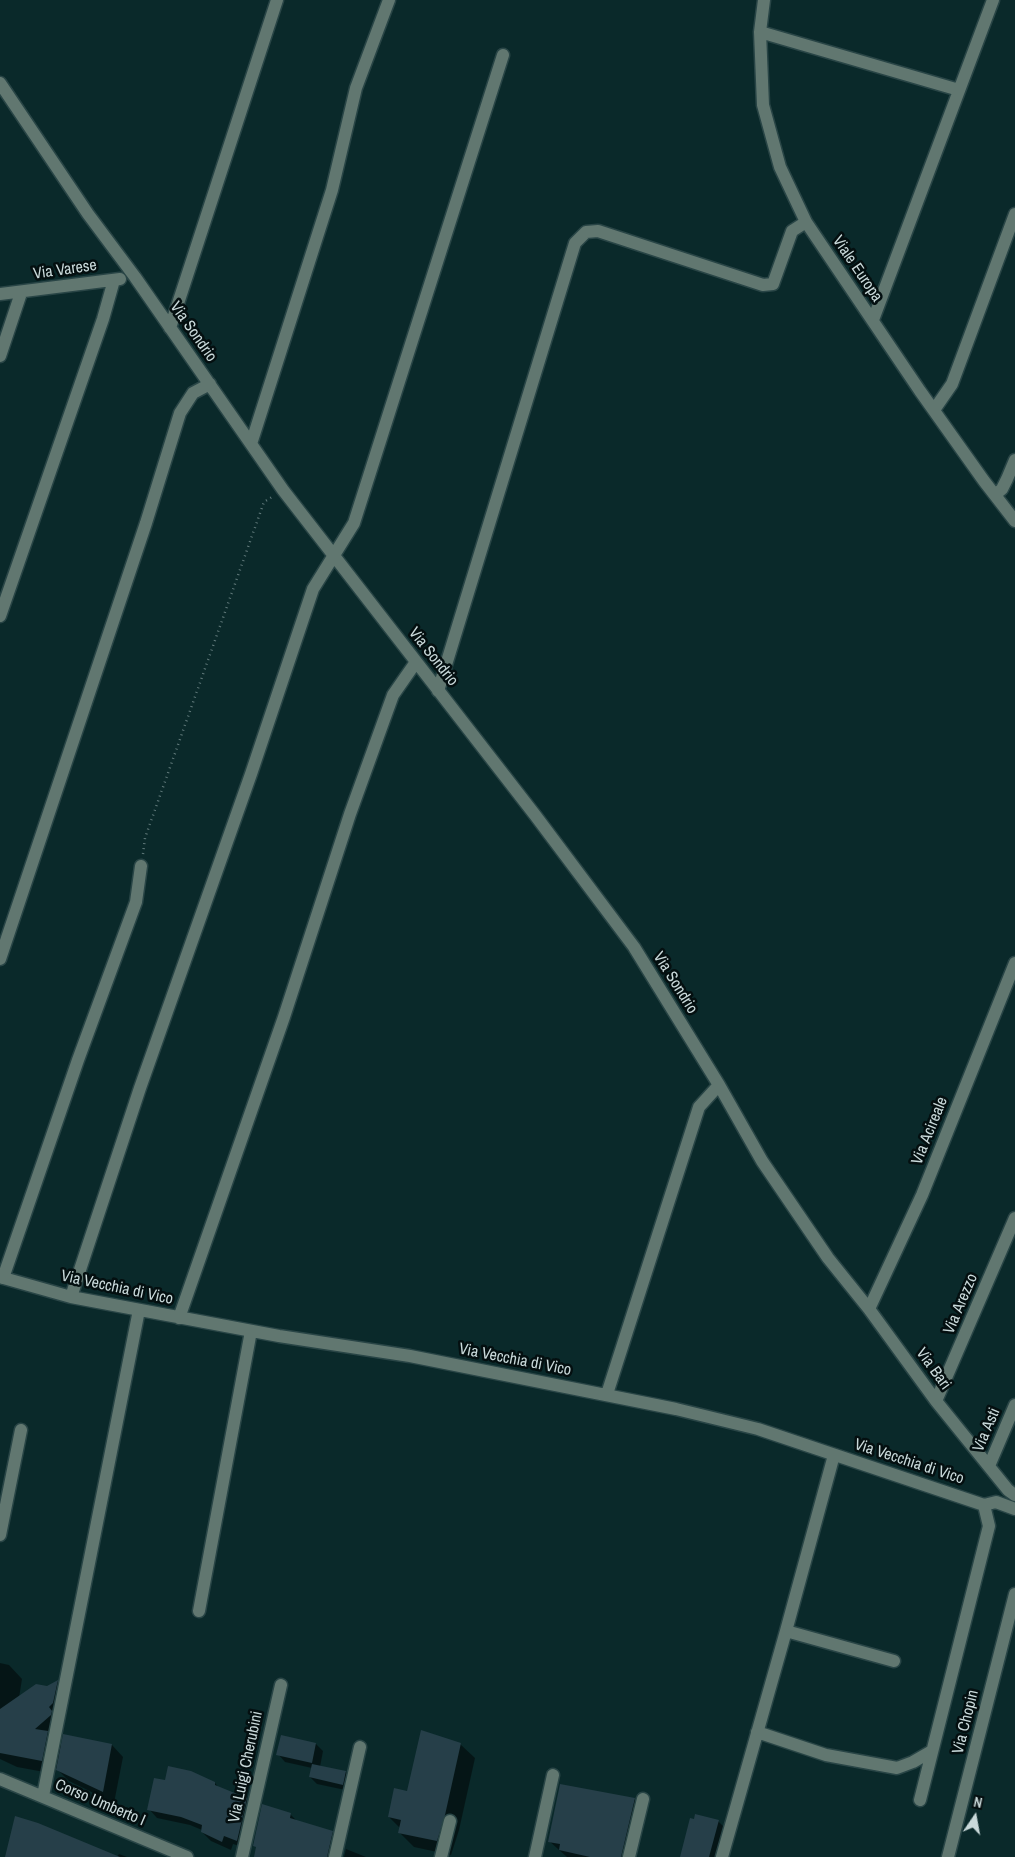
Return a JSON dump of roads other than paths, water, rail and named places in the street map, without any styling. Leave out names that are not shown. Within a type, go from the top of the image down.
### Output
[{"type":"street","points":[[170,328],[277,0]]},
{"type":"street","points":[[251,444],[332,190],[356,88],[389,0]]},
{"type":"street","name":"Viale Europa","points":[[764,0],[760,32],[763,105],[780,166],[806,222],[934,410],[1015,521]]},
{"type":"street","points":[[873,320],[959,90],[989,1]]},
{"type":"street","points":[[760,32],[959,90]]},
{"type":"street","points":[[71,1297],[140,1088],[251,774],[313,589],[354,523],[502,55]]},
{"type":"street","name":"Via Sondrio","points":[[0,83],[88,214],[135,277],[283,490],[535,815],[634,947],[719,1085],[762,1161],[828,1258]]},
{"type":"street","points":[[934,410],[952,384],[1015,214]]},
{"type":"street","points":[[438,691],[575,243],[586,232],[598,231],[763,285],[773,284],[792,231],[806,222]]},
{"type":"street","name":"Via Varese","points":[[0,294],[135,277]]},
{"type":"street","points":[[0,616],[100,328],[114,280]]},
{"type":"street","points":[[0,356],[21,292]]},
{"type":"street","points":[[0,959],[146,523],[180,412],[193,393],[210,384]]},
{"type":"street","points":[[995,496],[1007,479],[1015,460]]},
{"type":"street","points":[[179,1318],[284,1017],[350,814],[392,694],[416,662]]},
{"type":"street","points":[[2,1278],[78,1060],[136,902],[141,866]]},
{"type":"street","name":"Via Acireale","points":[[869,1308],[922,1195],[1015,963]]},
{"type":"street","points":[[607,1394],[699,1107],[719,1085]]},
{"type":"street","name":"Via Arezzo","points":[[936,1401],[1015,1218]]},
{"type":"street","name":"Via Bari","points":[[828,1258],[869,1308],[936,1401],[1008,1490],[1015,1495]]},
{"type":"street","name":"Via Vecchia di Vico","points":[[2,1278],[71,1297],[179,1318],[410,1356],[607,1394],[758,1429],[984,1505],[996,1502],[1015,1509]]},
{"type":"street","points":[[43,1796],[139,1310]]},
{"type":"street","points":[[199,1611],[251,1331]]},
{"type":"street","name":"Via Asti","points":[[989,1466],[1015,1405]]},
{"type":"street","points":[[0,1535],[21,1430]]},
{"type":"street","points":[[722,1857],[834,1455]]},
{"type":"street","points":[[920,1800],[989,1526],[984,1505]]},
{"type":"street","name":"Via Chopin","points":[[948,1857],[1015,1594]]},
{"type":"street","points":[[786,1631],[894,1661]]},
{"type":"street","name":"Via Luigi Cherubini","points":[[242,1857],[281,1685]]},
{"type":"street","points":[[757,1732],[826,1755],[897,1768],[913,1762],[932,1751]]},
{"type":"street","points":[[334,1857],[360,1747]]},
{"type":"street","points":[[535,1857],[553,1775]]},
{"type":"street","name":"Corso Umberto I","points":[[0,1779],[187,1857]]},
{"type":"street","points":[[629,1857],[643,1799]]},
{"type":"street","points":[[441,1857],[450,1821]]}]
